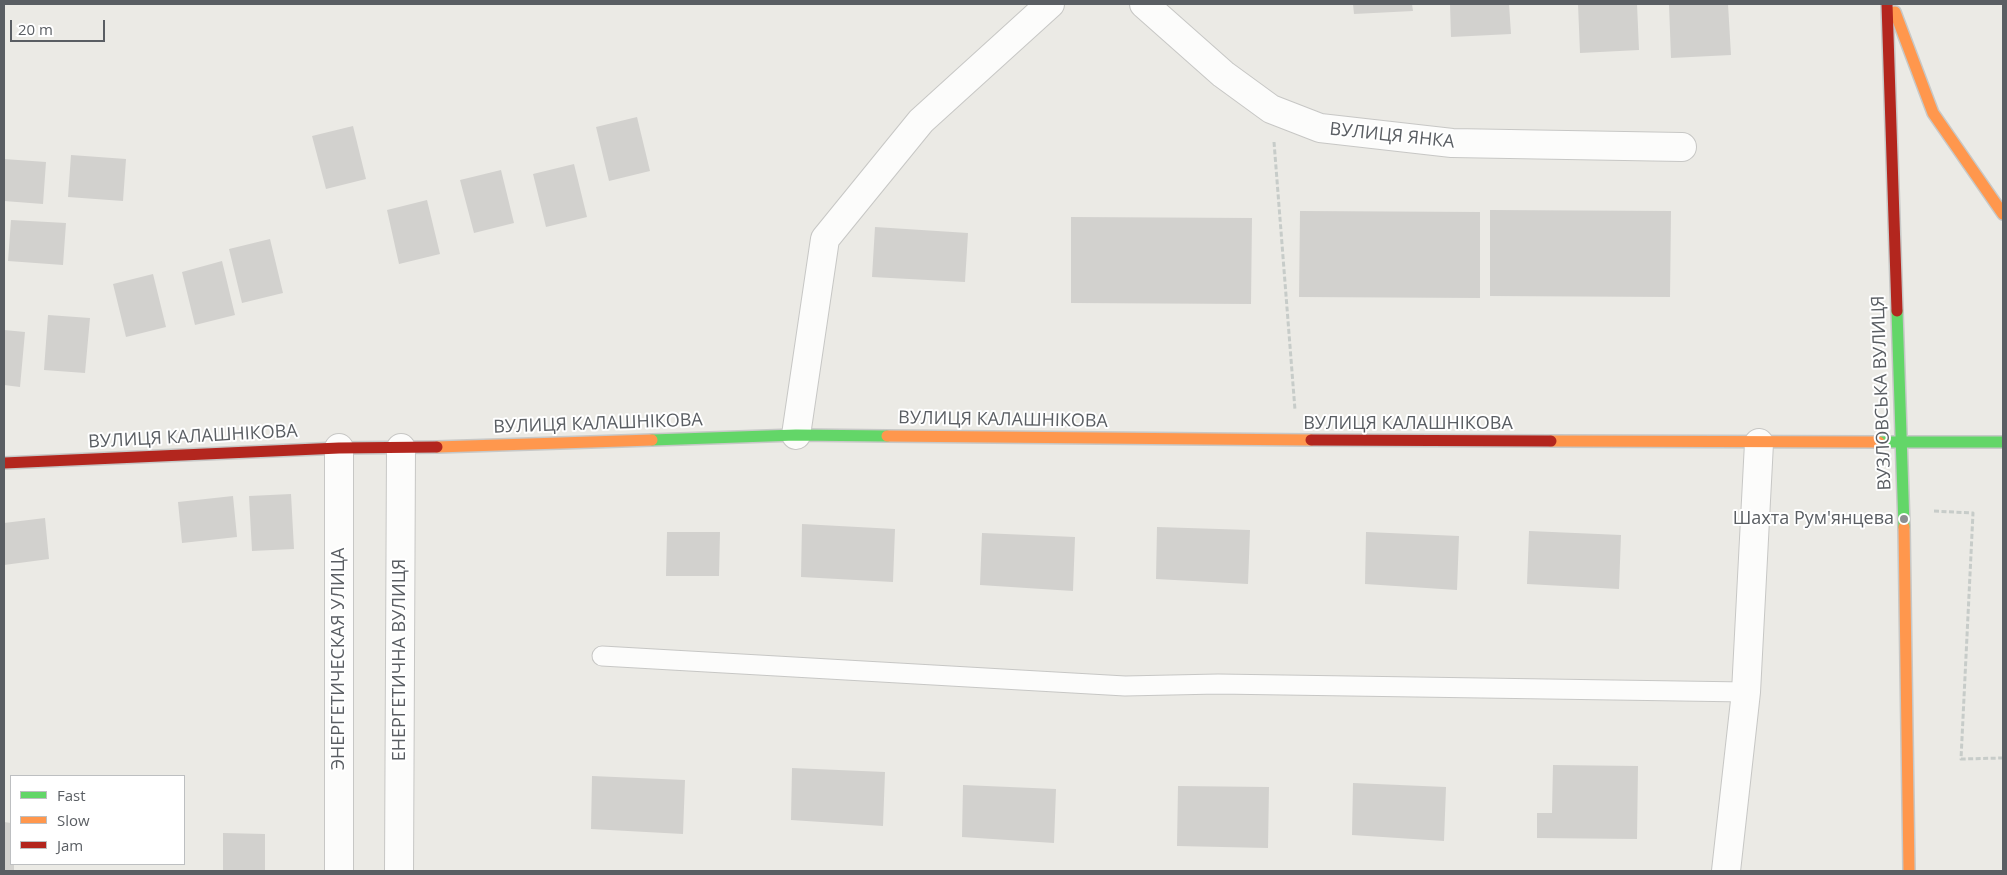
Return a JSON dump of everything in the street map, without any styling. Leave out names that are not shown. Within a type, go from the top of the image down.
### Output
[{"type":"street","points":[[796,435],[824,239],[921,121],[1050,4]]},
{"type":"street","name":"ВУЛИЦЯ ЯНКА","points":[[1144,4],[1223,74],[1271,109],[1320,128],[1452,143],[1682,147]]},
{"type":"street","name":"ВУЗЛОВСЬКА ВУЛИЦЯ","points":[[1887,4],[1903,510],[1909,871]]},
{"type":"street","points":[[1892,4],[1933,113],[2003,214]]},
{"type":"street","name":"ВУЛИЦЯ КАЛАШНІКОВА","points":[[4,463],[339,448],[401,448],[796,435],[1901,444],[2003,442]]},
{"type":"street","points":[[1726,871],[1746,692],[1759,443]]},
{"type":"street","name":"ЭНЕРГЕТИЧЕСКАЯ УЛИЦА","points":[[339,448],[339,871]]},
{"type":"street","name":"ЕНЕРГЕТИЧНА ВУЛИЦЯ","points":[[399,871],[401,448]]},
{"type":"lane","points":[[602,656],[1125,686],[1218,684],[1746,692]]},
{"type":"path","points":[[1271,109],[1298,440]]},
{"type":"path","points":[[1903,510],[1973,513],[1961,759],[2003,758]]},
{"type":"building","points":[[1353,4],[1412,4],[1413,11],[1354,14]]},
{"type":"building","points":[[1450,4],[1509,4],[1511,34],[1451,37]]},
{"type":"building","points":[[1578,4],[1637,4],[1639,50],[1580,53]]},
{"type":"building","points":[[1728,4],[1731,55],[1671,58],[1669,5]]},
{"type":"building","points":[[637,117],[650,171],[609,181],[596,127]]},
{"type":"building","points":[[353,126],[366,179],[326,189],[312,136]]},
{"type":"building","points":[[71,155],[126,159],[123,201],[68,197]]},
{"type":"building","points":[[4,159],[46,162],[43,204],[4,201]]},
{"type":"building","points":[[574,164],[587,217],[546,227],[533,174]]},
{"type":"building","points":[[501,170],[514,223],[474,233],[460,180]]},
{"type":"building","points":[[427,200],[440,254],[399,264],[387,210]]},
{"type":"building","points":[[1490,210],[1671,211],[1670,297],[1490,296]]},
{"type":"building","points":[[1300,211],[1480,212],[1480,298],[1299,297]]},
{"type":"building","points":[[1071,217],[1252,218],[1251,304],[1071,303]]},
{"type":"building","points":[[11,220],[66,223],[63,265],[8,261]]},
{"type":"building","points":[[875,227],[968,233],[965,282],[872,277]]},
{"type":"building","points":[[270,239],[283,293],[242,303],[229,249]]},
{"type":"building","points":[[222,261],[235,315],[195,325],[182,272]]},
{"type":"building","points":[[153,274],[166,327],[126,337],[113,284]]},
{"type":"building","points":[[48,315],[90,318],[85,373],[44,370]]},
{"type":"building","points":[[4,330],[25,332],[20,387],[4,385]]},
{"type":"building","points":[[291,494],[294,549],[252,551],[249,496]]},
{"type":"building","points":[[233,496],[237,537],[182,543],[178,502]]},
{"type":"building","points":[[45,518],[49,559],[4,565],[4,523]]},
{"type":"building","points":[[802,524],[895,529],[893,582],[801,577]]},
{"type":"building","points":[[1157,527],[1250,530],[1248,584],[1156,579]]},
{"type":"building","points":[[1529,531],[1621,535],[1619,589],[1527,584]]},
{"type":"building","points":[[667,532],[720,532],[719,576],[666,576]]},
{"type":"building","points":[[1366,532],[1459,536],[1457,590],[1365,584]]},
{"type":"building","points":[[982,533],[1075,537],[1073,591],[980,585]]},
{"type":"building","points":[[1553,765],[1638,766],[1637,839],[1537,838],[1537,813],[1552,813]]},
{"type":"building","points":[[792,768],[885,772],[883,826],[791,820]]},
{"type":"building","points":[[592,776],[685,780],[683,834],[591,829]]},
{"type":"building","points":[[1353,783],[1446,787],[1444,841],[1352,835]]},
{"type":"building","points":[[963,785],[1056,789],[1054,843],[962,837]]},
{"type":"building","points":[[1178,786],[1269,787],[1268,848],[1177,846]]},
{"type":"building","points":[[4,822],[10,823],[10,865],[14,865],[14,871],[4,871]]},
{"type":"building","points":[[223,833],[265,834],[265,871],[223,871]]},
{"type":"traffic: fast","points":[[1897,311],[1904,527]]},
{"type":"traffic: fast","points":[[652,440],[796,435],[887,436]]},
{"type":"traffic: fast","points":[[1879,442],[2003,442]]},
{"type":"traffic: slow","points":[[1895,12],[1933,113],[2003,214]]},
{"type":"traffic: slow","points":[[887,436],[1311,440]]},
{"type":"traffic: slow","points":[[437,447],[652,440]]},
{"type":"traffic: slow","points":[[1551,441],[1879,442]]},
{"type":"traffic: slow","points":[[1904,527],[1909,871]]},
{"type":"traffic: jam","points":[[1887,4],[1897,311]]},
{"type":"traffic: jam","points":[[1311,440],[1551,441]]},
{"type":"traffic: jam","points":[[4,463],[339,448],[437,447]]},
{"type":"place","name":"Шахта Рум'янцева","points":[[1904,519]]}]
